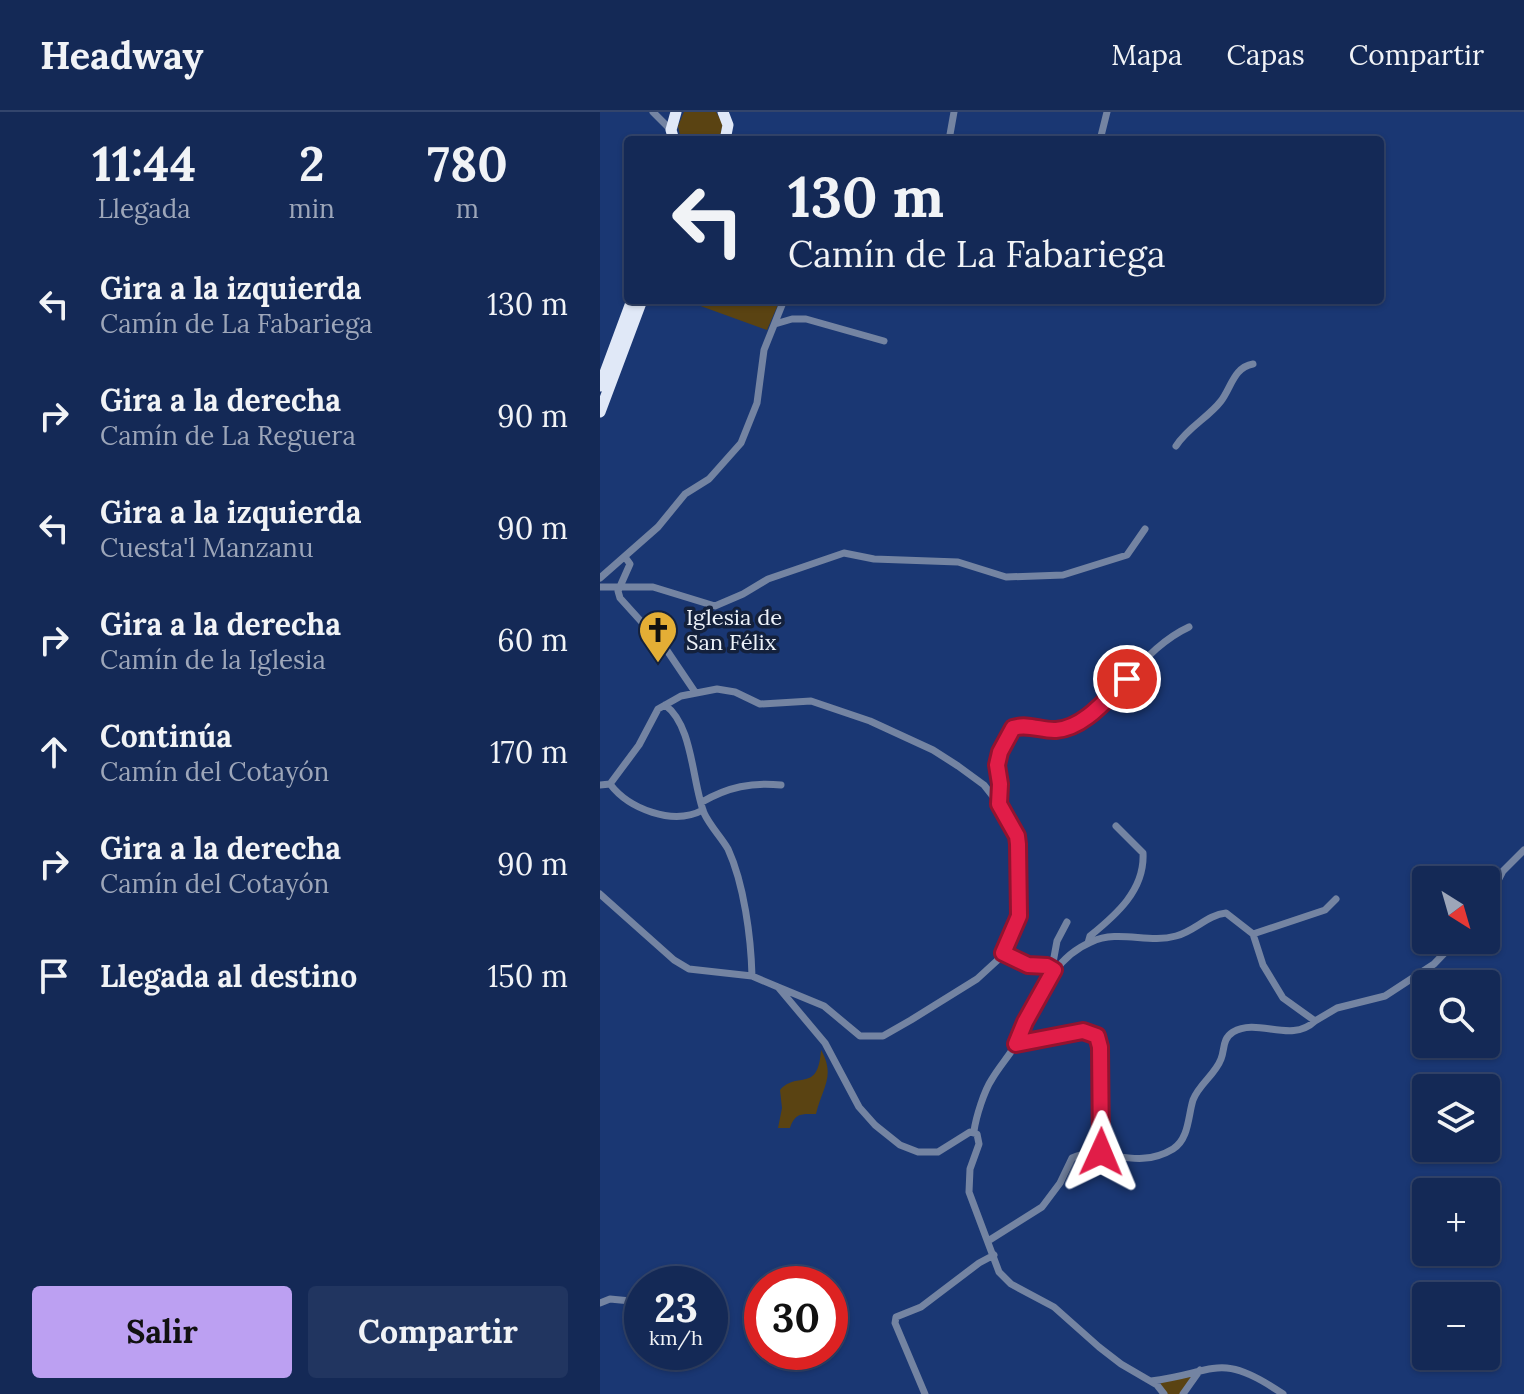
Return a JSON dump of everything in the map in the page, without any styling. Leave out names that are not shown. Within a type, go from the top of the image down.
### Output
[{"type":"highway","points":[[673,135],[676,112]]},
{"type":"highway","points":[[723,112],[728,125],[726,136]]},
{"type":"highway","points":[[600,386],[631,304]]},
{"type":"highway","points":[[600,412],[640,304]]},
{"type":"street","points":[[653,112],[673,135]]},
{"type":"street","points":[[950,136],[954,112]]},
{"type":"street","points":[[1101,136],[1107,112]]},
{"type":"street","points":[[600,578],[658,527],[685,494],[721,467],[741,443],[757,403],[764,350],[782,304]]},
{"type":"street","points":[[775,324],[806,319],[884,341]]},
{"type":"street","points":[[1176,446],[1189,428],[1221,401],[1238,372],[1253,364]]},
{"type":"street","points":[[600,587],[653,587],[715,606],[768,579],[852,553],[874,559],[947,560],[1006,577],[1045,578],[1086,569],[1127,555],[1145,529]]},
{"type":"street","points":[[625,557],[630,564],[618,594],[626,608],[666,649],[695,692]]},
{"type":"street","points":[[999,804],[997,760],[1013,728],[1061,729],[1081,720],[1132,675],[1156,647],[1189,627]]},
{"type":"street","points":[[600,785],[610,784],[639,745],[655,713],[665,705],[695,692],[726,689],[760,704],[811,701],[856,715],[933,750],[984,785],[1017,836],[1019,916],[998,961],[968,985],[875,1038],[860,1036],[824,1006],[752,976],[697,972],[681,965],[600,894]]},
{"type":"street","points":[[665,705],[679,719],[703,806],[734,864],[748,918],[752,976]]},
{"type":"street","points":[[610,784],[618,794],[659,815],[688,816],[731,789],[752,784],[781,785]]},
{"type":"street","points":[[1088,943],[1090,936],[1130,898],[1139,882],[1143,853],[1116,826]]},
{"type":"street","points":[[1500,877],[1524,850]]},
{"type":"street","points":[[1253,934],[1325,910],[1336,899]]},
{"type":"street","points":[[1003,953],[1028,965],[1053,969],[1088,943],[1119,935],[1175,937],[1195,929],[1212,916],[1226,913],[1253,934],[1263,965],[1289,1004],[1315,1021]]},
{"type":"street","points":[[778,987],[819,1034],[859,1107],[887,1135],[905,1148],[928,1153],[946,1149],[974,1131],[991,1080],[1016,1044],[1053,969],[1057,941],[1067,922]]},
{"type":"street","points":[[988,1241],[1042,1207],[1060,1183],[1072,1158],[1101,1154],[1119,1159],[1141,1159],[1160,1156],[1174,1148],[1184,1137],[1194,1098],[1219,1064],[1229,1035],[1239,1030],[1299,1031],[1337,1008],[1385,996],[1434,964],[1444,954]]},
{"type":"street","points":[[1016,1044],[1083,1031],[1097,1036],[1101,1072],[1101,1154]]},
{"type":"street","points":[[974,1131],[979,1137],[979,1144],[970,1169],[969,1192],[999,1272],[1005,1280],[1054,1307],[1121,1364],[1151,1381],[1164,1394]]},
{"type":"street","points":[[925,1394],[895,1323],[896,1317],[921,1307],[994,1255]]},
{"type":"street","points":[[600,1303],[610,1299],[624,1300]]},
{"type":"street","points":[[1151,1381],[1210,1366],[1235,1368],[1266,1382],[1283,1394]]},
{"type":"street","points":[[1183,1394],[1200,1370]]},
{"type":"shaded area","points":[[684,112],[716,112],[723,124],[720,136],[680,136],[678,126]]},
{"type":"shaded area","points":[[695,304],[778,304],[767,330]]},
{"type":"shaded area","points":[[821,1050],[828,1075],[816,1114],[800,1115],[790,1128],[778,1128],[782,1108],[780,1090],[787,1084],[811,1077],[819,1064]]},
{"type":"shaded area","points":[[1196,1375],[1183,1394],[1164,1394],[1160,1388],[1161,1381]]},
{"type":"place","name":"Iglesia de San Félix","points":[[658,664]]},
{"type":"route","points":[[1101,1152],[1102,1097],[1097,1036],[1083,1031],[1016,1044],[1054,970],[1047,966],[1028,965],[1003,953],[1019,916],[1020,906],[1017,836],[999,804],[997,760],[1013,728],[1061,729],[1090,714],[1127,679]]}]
